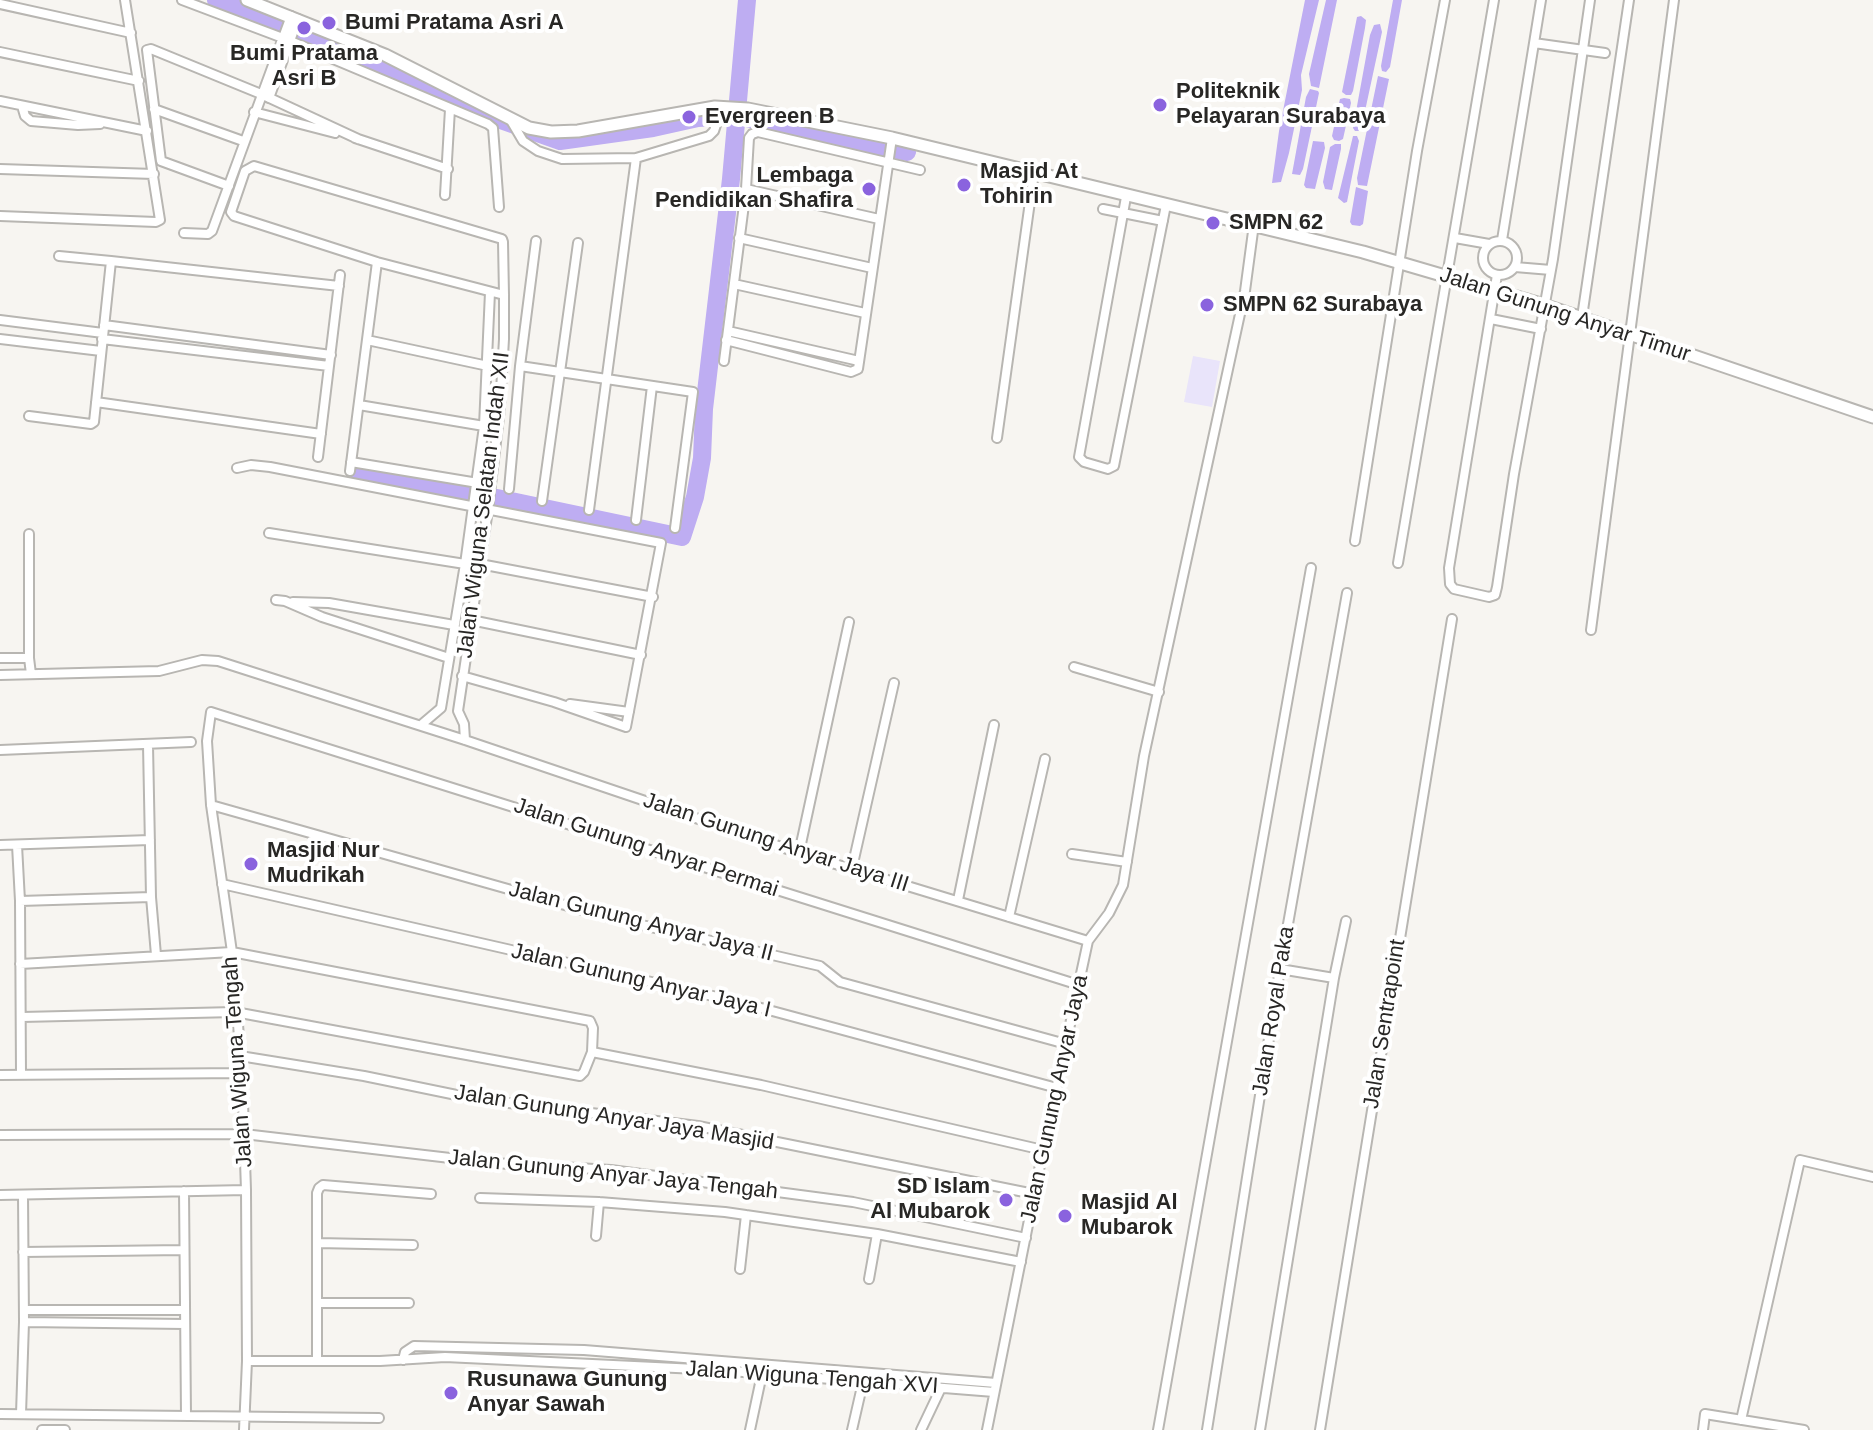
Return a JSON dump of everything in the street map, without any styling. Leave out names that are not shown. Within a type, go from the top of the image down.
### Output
[{"type":"street","points":[[0,216],[156,222],[161,216],[125,0]]},
{"type":"street","points":[[182,0],[289,29],[493,128],[499,207]]},
{"type":"street","name":"Jalan Gunung Anyar Timur","points":[[247,0],[289,29],[385,55],[529,128],[551,132],[578,131],[742,109],[891,140],[1126,197],[1254,224],[1399,263],[1582,317],[1873,417]]},
{"type":"street","points":[[1355,541],[1445,0]]},
{"type":"street","points":[[1398,563],[1494,0]]},
{"type":"street","points":[[1502,240],[1541,0]]},
{"type":"street","points":[[1497,275],[1449,564],[1454,589],[1489,597],[1495,595],[1551,270],[1590,0]]},
{"type":"street","points":[[1582,317],[1629,0]]},
{"type":"street","points":[[1591,630],[1674,0]]},
{"type":"street","points":[[0,4],[131,33]]},
{"type":"street","points":[[184,233],[208,234],[212,231],[254,112],[265,96],[289,29]]},
{"type":"street","points":[[1534,43],[1605,53]]},
{"type":"street","points":[[229,186],[166,164],[159,155],[145,53],[151,49],[358,139]]},
{"type":"street","points":[[0,52],[139,81]]},
{"type":"street","points":[[0,101],[147,131]]},
{"type":"street","points":[[154,109],[243,141]]},
{"type":"street","points":[[445,195],[450,109]]},
{"type":"street","points":[[254,112],[358,139],[448,169]]},
{"type":"street","points":[[511,121],[523,141],[538,151],[562,159],[636,158],[709,136],[714,131],[716,114]]},
{"type":"street","points":[[724,361],[746,189],[749,138],[758,132],[920,170]]},
{"type":"street","points":[[727,335],[859,365],[891,140]]},
{"type":"street","points":[[589,510],[636,158]]},
{"type":"street","name":"Jalan Wiguna Selatan Indah XII","points":[[377,262],[234,216],[231,212],[245,171],[254,166],[499,237],[503,242],[504,353],[488,508],[458,711],[464,724],[465,740]]},
{"type":"street","points":[[0,169],[154,174]]},
{"type":"street","points":[[997,438],[1034,173]]},
{"type":"street","points":[[746,189],[879,219]]},
{"type":"street","points":[[1126,197],[1079,457],[1084,462],[1108,469],[1114,466],[1166,205]]},
{"type":"street","points":[[1103,209],[1163,221]]},
{"type":"street","name":"Jalan Gunung Anyar Jaya","points":[[987,1430],[1088,941],[1119,893],[1127,862],[1143,760],[1245,291],[1254,224]]},
{"type":"street","points":[[739,238],[872,268]]},
{"type":"street","points":[[1455,238],[1489,244],[1502,240],[1514,247],[1515,267],[1504,275],[1491,273],[1483,262],[1484,249],[1489,244]]},
{"type":"street","points":[[509,489],[536,241]]},
{"type":"street","points":[[542,501],[578,243]]},
{"type":"street","points":[[59,256],[339,286]]},
{"type":"street","points":[[29,416],[94,422],[111,261]]},
{"type":"street","points":[[490,488],[351,467],[377,262],[504,295]]},
{"type":"street","points":[[1515,267],[1551,270]]},
{"type":"street","points":[[318,457],[340,275]]},
{"type":"street","points":[[734,284],[865,313]]},
{"type":"street","name":"Jalan Wiguna Selatan Indah XII","points":[[441,708],[484,426],[490,292]]},
{"type":"street","points":[[1491,319],[1541,329]]},
{"type":"street","points":[[0,320],[331,355]]},
{"type":"street","points":[[103,332],[329,366]]},
{"type":"street","points":[[0,339],[101,351]]},
{"type":"street","points":[[367,340],[488,366]]},
{"type":"street","points":[[520,366],[693,392],[675,528]]},
{"type":"street","points":[[636,520],[652,386]]},
{"type":"street","points":[[96,402],[321,434]]},
{"type":"street","points":[[359,405],[484,426]]},
{"type":"street","points":[[237,468],[251,465],[270,467],[662,545],[626,727],[554,702],[462,676]]},
{"type":"street","points":[[269,533],[465,564]]},
{"type":"street","points":[[29,534],[31,674]]},
{"type":"street","points":[[480,564],[653,597]]},
{"type":"street","points":[[1158,1430],[1311,568]]},
{"type":"street","name":"Jalan Royal Paka","points":[[1207,1430],[1280,969],[1347,593]]},
{"type":"street","points":[[449,658],[280,601],[329,603],[454,625]]},
{"type":"street","name":"Jalan Sentrapoint","points":[[1320,1430],[1452,619]]},
{"type":"street","points":[[471,620],[641,655]]},
{"type":"street","points":[[799,853],[849,622]]},
{"type":"street","points":[[0,658],[29,658]]},
{"type":"street","name":"Jalan Gunung Anyar Jaya III","points":[[0,675],[159,671],[202,660],[218,661],[421,725],[799,853],[1088,941]]},
{"type":"street","points":[[1074,667],[1159,692]]},
{"type":"street","points":[[852,868],[894,683]]},
{"type":"street","points":[[554,702],[629,712]]},
{"type":"street","points":[[421,725],[441,708],[458,711]]},
{"type":"street","name":"Jalan Wiguna Tengah","points":[[213,711],[210,713],[207,741],[211,805],[232,952],[242,1073],[247,1361],[244,1430]]},
{"type":"street","name":"Jalan Gunung Anyar Permai","points":[[213,711],[1079,985]]},
{"type":"street","points":[[958,900],[994,725]]},
{"type":"street","points":[[0,750],[191,742]]},
{"type":"street","points":[[148,745],[151,897],[156,955]]},
{"type":"street","points":[[1009,917],[1045,759]]},
{"type":"street","name":"Jalan Gunung Anyar Jaya II","points":[[211,805],[607,917],[820,966],[840,982],[1066,1044]]},
{"type":"street","points":[[0,845],[150,840]]},
{"type":"street","points":[[17,845],[21,1075]]},
{"type":"street","points":[[1072,854],[1127,862]]},
{"type":"street","name":"Jalan Gunung Anyar Jaya I","points":[[222,884],[739,1002],[1057,1088]]},
{"type":"street","points":[[20,901],[151,897]]},
{"type":"street","points":[[1260,1430],[1346,921]]},
{"type":"street","points":[[20,964],[232,952],[590,1021],[593,1028],[592,1052],[580,1076],[235,1012],[22,1017]]},
{"type":"street","points":[[1280,969],[1333,985]]},
{"type":"street","points":[[592,1052],[761,1085],[1043,1150]]},
{"type":"street","name":"Jalan Gunung Anyar Jaya Masjid","points":[[240,1056],[364,1076],[476,1099],[698,1126],[1034,1194]]},
{"type":"street","points":[[0,1075],[242,1073]]},
{"type":"street","name":"Jalan Gunung Anyar Jaya Tengah","points":[[0,1135],[244,1134],[493,1163],[611,1170],[838,1200],[1026,1238]]},
{"type":"street","points":[[1741,1420],[1800,1160],[1873,1177]]},
{"type":"street","points":[[317,1361],[317,1193],[323,1185],[431,1194]]},
{"type":"street","points":[[0,1195],[246,1190]]},
{"type":"street","points":[[184,1191],[186,1416]]},
{"type":"street","points":[[21,1414],[23,1195]]},
{"type":"street","points":[[480,1198],[599,1202],[746,1215],[877,1234],[1021,1262]]},
{"type":"street","points":[[596,1236],[599,1202]]},
{"type":"street","points":[[740,1269],[746,1215]]},
{"type":"street","points":[[869,1279],[877,1234]]},
{"type":"street","points":[[318,1243],[413,1245]]},
{"type":"street","points":[[23,1252],[184,1250]]},
{"type":"street","points":[[318,1303],[409,1303]]},
{"type":"street","points":[[24,1310],[185,1310]]},
{"type":"street","points":[[24,1322],[185,1324]]},
{"type":"street","points":[[403,1360],[405,1352],[414,1346],[584,1350],[995,1387]]},
{"type":"street","name":"Jalan Wiguna Tengah XVI","points":[[247,1361],[445,1357],[762,1374],[941,1388],[995,1387]]},
{"type":"street","points":[[750,1430],[762,1374]]},
{"type":"street","points":[[852,1430],[863,1382]]},
{"type":"street","points":[[921,1430],[941,1388]]},
{"type":"street","points":[[0,1414],[379,1418]]},
{"type":"street","points":[[1703,1430],[1705,1414],[1804,1430]]},
{"type":"street","points":[[42,1430],[65,1430]]},
{"type":"shaded area","points":[[1305,0],[1319,0],[1301,75],[1302,90],[1289,153],[1281,182],[1272,183],[1279,131]]},
{"type":"shaded area","points":[[1326,0],[1337,0],[1319,88],[1311,86],[1309,74]]},
{"type":"shaded area","points":[[1393,0],[1402,0],[1390,67],[1386,72],[1382,71],[1381,66]]},
{"type":"shaded area","points":[[1357,17],[1366,20],[1365,28],[1353,91],[1351,95],[1346,95],[1342,92]]},
{"type":"shaded area","points":[[1380,24],[1382,32],[1362,125],[1359,131],[1355,131],[1353,128],[1370,35],[1374,25]]},
{"type":"shaded area","points":[[1378,76],[1389,79],[1367,186],[1358,185],[1357,178]]},
{"type":"shaded area","points":[[1310,89],[1319,93],[1303,169],[1300,175],[1292,174],[1306,97]]},
{"type":"shaded area","points":[[1340,99],[1350,99],[1351,103],[1343,139],[1339,141],[1332,136]]},
{"type":"shaded area","points":[[1353,136],[1357,136],[1359,141],[1347,202],[1344,203],[1338,198]]},
{"type":"shaded area","points":[[1313,141],[1324,142],[1325,148],[1315,189],[1304,185]]},
{"type":"shaded area","points":[[1341,144],[1341,149],[1332,190],[1325,189],[1323,182],[1330,147]]},
{"type":"shaded area","points":[[1356,187],[1368,191],[1363,224],[1360,226],[1350,222]]},
{"type":"shaded area","points":[[1193,356],[1220,361],[1212,407],[1184,402]]},
{"type":"waterway","points":[[216,0],[399,72],[495,118],[560,141],[653,128],[698,118],[737,116],[907,152]]},
{"type":"waterway","points":[[360,474],[497,498],[682,537],[695,497],[702,458],[704,409],[731,179],[747,0]]},
{"type":"place","name":"Bumi Pratama Asri A","points":[[329,23]]},
{"type":"place","name":"Bumi Pratama Asri B","points":[[304,28]]},
{"type":"place","name":"Politeknik Pelayaran Surabaya","points":[[1160,105]]},
{"type":"place","name":"Evergreen B","points":[[689,117]]},
{"type":"place","name":"Masjid At Tohirin","points":[[964,185]]},
{"type":"place","name":"Lembaga Pendidikan Shafira","points":[[869,189]]},
{"type":"place","name":"SMPN 62","points":[[1213,223]]},
{"type":"place","name":"SMPN 62 Surabaya","points":[[1207,305]]},
{"type":"place","name":"Masjid Nur Mudrikah","points":[[251,864]]},
{"type":"place","name":"SD Islam Al Mubarok","points":[[1006,1200]]},
{"type":"place","name":"Masjid Al Mubarok","points":[[1065,1216]]},
{"type":"place","name":"Rusunawa Gunung Anyar Sawah","points":[[451,1393]]}]
